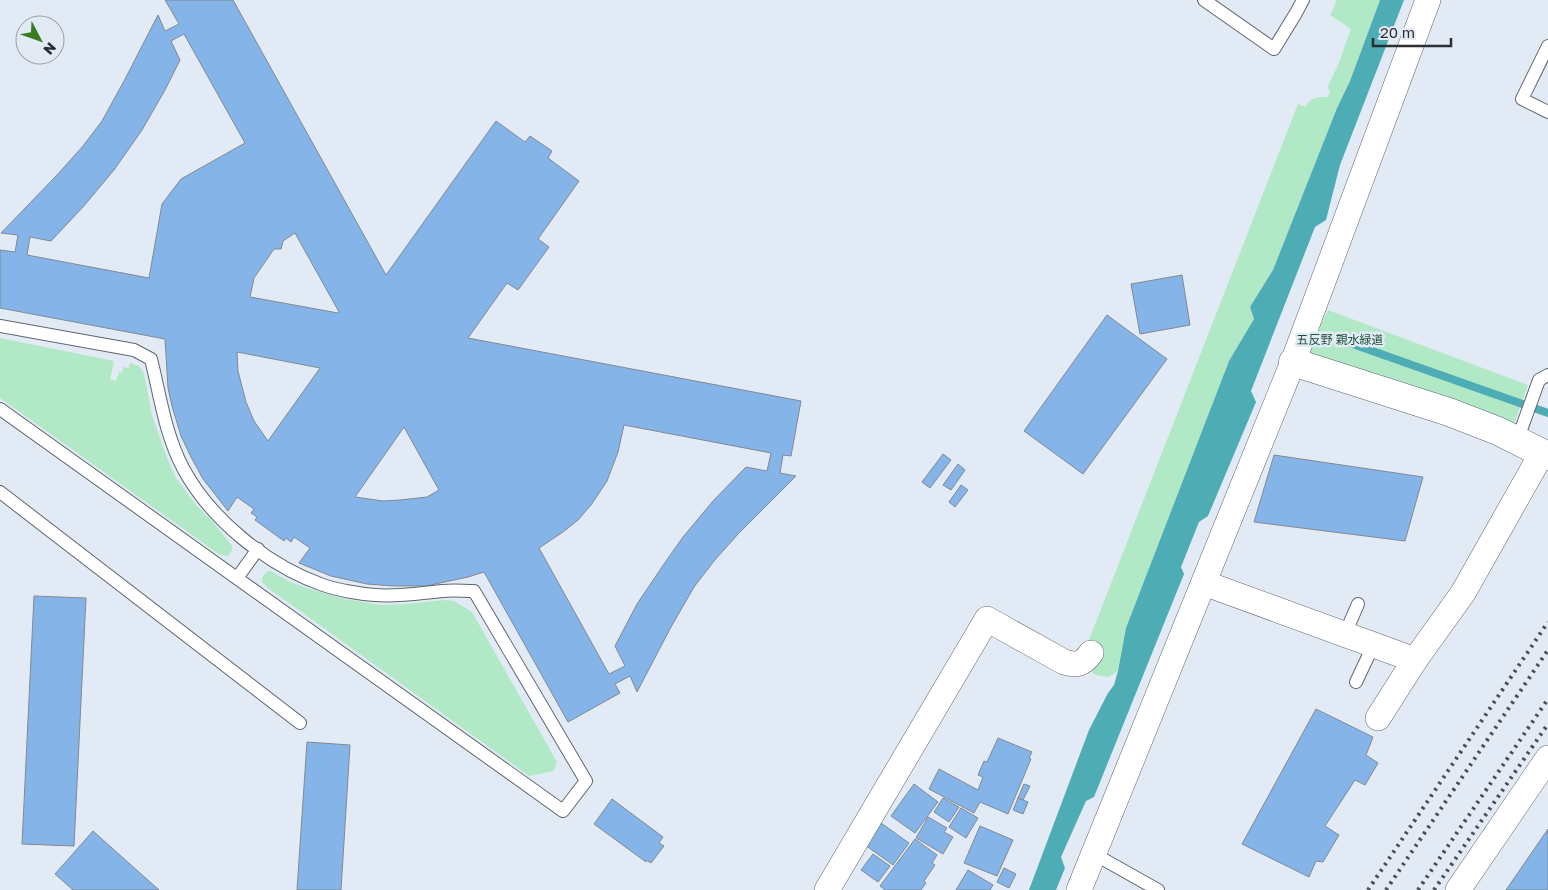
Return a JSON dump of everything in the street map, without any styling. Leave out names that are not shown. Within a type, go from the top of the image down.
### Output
[{"type":"street","points":[[1080,890],[1293,362],[1428,0]]},
{"type":"street","points":[[1293,362],[1449,412],[1545,454],[1463,593],[1415,660],[1378,718]]},
{"type":"street","points":[[1204,583],[1415,660]]},
{"type":"street","points":[[827,890],[987,619],[1072,665],[1086,660],[1091,653]]},
{"type":"street","points":[[1458,890],[1548,758]]},
{"type":"lane","points":[[1204,0],[1274,49],[1303,0]]},
{"type":"lane","points":[[1548,46],[1522,99],[1548,112]]},
{"type":"lane","points":[[0,326],[134,350],[151,359],[162,412],[182,467],[200,496],[222,522],[273,561],[324,585],[374,595],[398,596],[443,591],[474,591],[586,782],[562,811],[0,408]]},
{"type":"lane","points":[[1517,441],[1539,380],[1548,375]]},
{"type":"lane","points":[[0,492],[300,723]]},
{"type":"lane","points":[[237,578],[258,550]]},
{"type":"lane","points":[[1345,634],[1358,604]]},
{"type":"lane","points":[[1356,682],[1374,644]]},
{"type":"lane","points":[[1094,854],[1158,890]]},
{"type":"green space","points":[[1336,0],[1380,0],[1350,81],[1337,108],[1273,270],[1250,307],[1254,319],[1229,361],[1126,628],[1118,671],[1109,677],[1095,675],[1087,666],[1085,650],[1298,104],[1306,107],[1312,99],[1327,97],[1330,93],[1328,86],[1351,29],[1330,15]]},
{"type":"green space","name":"五反野 親水緑道","points":[[1328,310],[1528,385],[1513,427],[1306,355]]},
{"type":"green space","points":[[0,338],[114,361],[110,379],[116,381],[119,372],[122,373],[123,367],[129,368],[130,363],[139,366],[144,373],[152,415],[176,478],[196,505],[213,522],[232,546],[232,551],[228,556],[220,555],[0,398]]},
{"type":"green space","points":[[268,571],[290,582],[345,599],[381,605],[444,600],[454,601],[472,612],[557,762],[554,771],[529,776],[268,588],[262,580]]},
{"type":"water","points":[[1380,0],[1404,0],[1340,165],[1326,220],[1315,227],[1251,391],[1256,402],[1208,516],[1199,522],[1181,567],[1184,574],[1094,797],[1086,801],[1061,857],[1065,868],[1056,890],[1029,890],[1089,730],[1114,685],[1126,628],[1229,361],[1254,319],[1250,307],[1273,270],[1337,108],[1350,81]]},
{"type":"building","points":[[165,0],[233,0],[386,275],[496,121],[525,142],[530,136],[552,151],[548,158],[579,181],[538,239],[549,247],[518,290],[507,283],[468,338],[801,401],[791,456],[783,455],[780,473],[796,476],[739,533],[694,587],[637,692],[630,676],[615,684],[620,693],[568,722],[484,572],[426,586],[393,586],[367,584],[331,576],[299,563],[310,548],[294,537],[291,542],[286,538],[284,541],[255,520],[257,517],[251,513],[254,509],[237,497],[228,511],[203,479],[181,436],[172,406],[168,388],[165,339],[0,308],[0,250],[15,252],[18,235],[1,233],[57,175],[102,121],[158,15],[165,31],[179,24]],"holes":[[[184,34],[245,143],[181,179],[162,204],[149,278],[27,255],[30,237],[51,241],[114,170],[142,130],[180,60],[171,41]],[[295,233],[338,313],[250,297],[254,278],[274,249],[281,249],[283,241]],[[237,352],[320,368],[268,441],[254,421],[246,402],[238,371]],[[624,425],[771,453],[767,471],[746,467],[713,501],[683,537],[637,604],[615,646],[625,666],[609,674],[539,548],[578,520],[607,481],[618,452]],[[404,427],[439,490],[427,497],[383,501],[355,497]]]},
{"type":"building","points":[[1182,275],[1190,325],[1140,334],[1131,284]]},
{"type":"building","points":[[1107,315],[1167,359],[1083,474],[1024,431]]},
{"type":"building","points":[[943,454],[951,460],[930,488],[922,482]]},
{"type":"building","points":[[1274,455],[1423,477],[1405,541],[1254,522]]},
{"type":"building","points":[[958,464],[965,470],[951,490],[943,485]]},
{"type":"building","points":[[961,485],[968,490],[955,507],[949,502]]},
{"type":"building","points":[[34,596],[86,598],[74,846],[22,844]]},
{"type":"building","points":[[1316,709],[1373,737],[1366,755],[1378,763],[1365,785],[1355,780],[1325,826],[1339,835],[1323,862],[1316,861],[1309,877],[1242,844]]},
{"type":"building","points":[[998,738],[1032,752],[1029,758],[1031,759],[1008,814],[980,802],[974,813],[929,789],[939,769],[978,790],[983,777],[978,775],[984,761],[987,762]]},
{"type":"building","points":[[307,742],[350,745],[341,890],[297,890]]},
{"type":"building","points":[[914,784],[938,802],[915,833],[891,816]]},
{"type":"building","points":[[1024,784],[1030,786],[1023,800],[1018,798]]},
{"type":"building","points":[[943,798],[959,807],[949,822],[934,812]]},
{"type":"building","points":[[1018,798],[1028,802],[1023,814],[1013,810]]},
{"type":"building","points":[[612,799],[663,837],[659,843],[664,846],[651,863],[646,860],[646,862],[594,824]]},
{"type":"building","points":[[961,808],[978,818],[966,838],[949,827]]},
{"type":"building","points":[[928,817],[947,828],[944,832],[953,837],[943,854],[916,838]]},
{"type":"building","points":[[881,823],[909,843],[893,865],[865,845]]},
{"type":"building","points":[[980,826],[1013,840],[997,876],[964,863]]},
{"type":"building","points":[[1548,829],[1548,890],[1506,890]]},
{"type":"building","points":[[93,831],[159,890],[73,890],[55,874]]},
{"type":"building","points":[[915,839],[937,855],[932,863],[935,865],[924,881],[926,883],[921,890],[885,890],[880,886]]},
{"type":"building","points":[[873,854],[890,866],[878,882],[861,870]]},
{"type":"building","points":[[1004,868],[1016,874],[1009,888],[997,882]]},
{"type":"building","points":[[968,870],[993,885],[990,890],[956,890]]},
{"type":"waterway","points":[[1347,342],[1548,413]]},
{"type":"railway","points":[[1368,890],[1548,622]]},
{"type":"railway","points":[[1386,890],[1548,650]]},
{"type":"railway","points":[[1418,890],[1548,699]]},
{"type":"railway","points":[[1434,890],[1548,724]]}]
